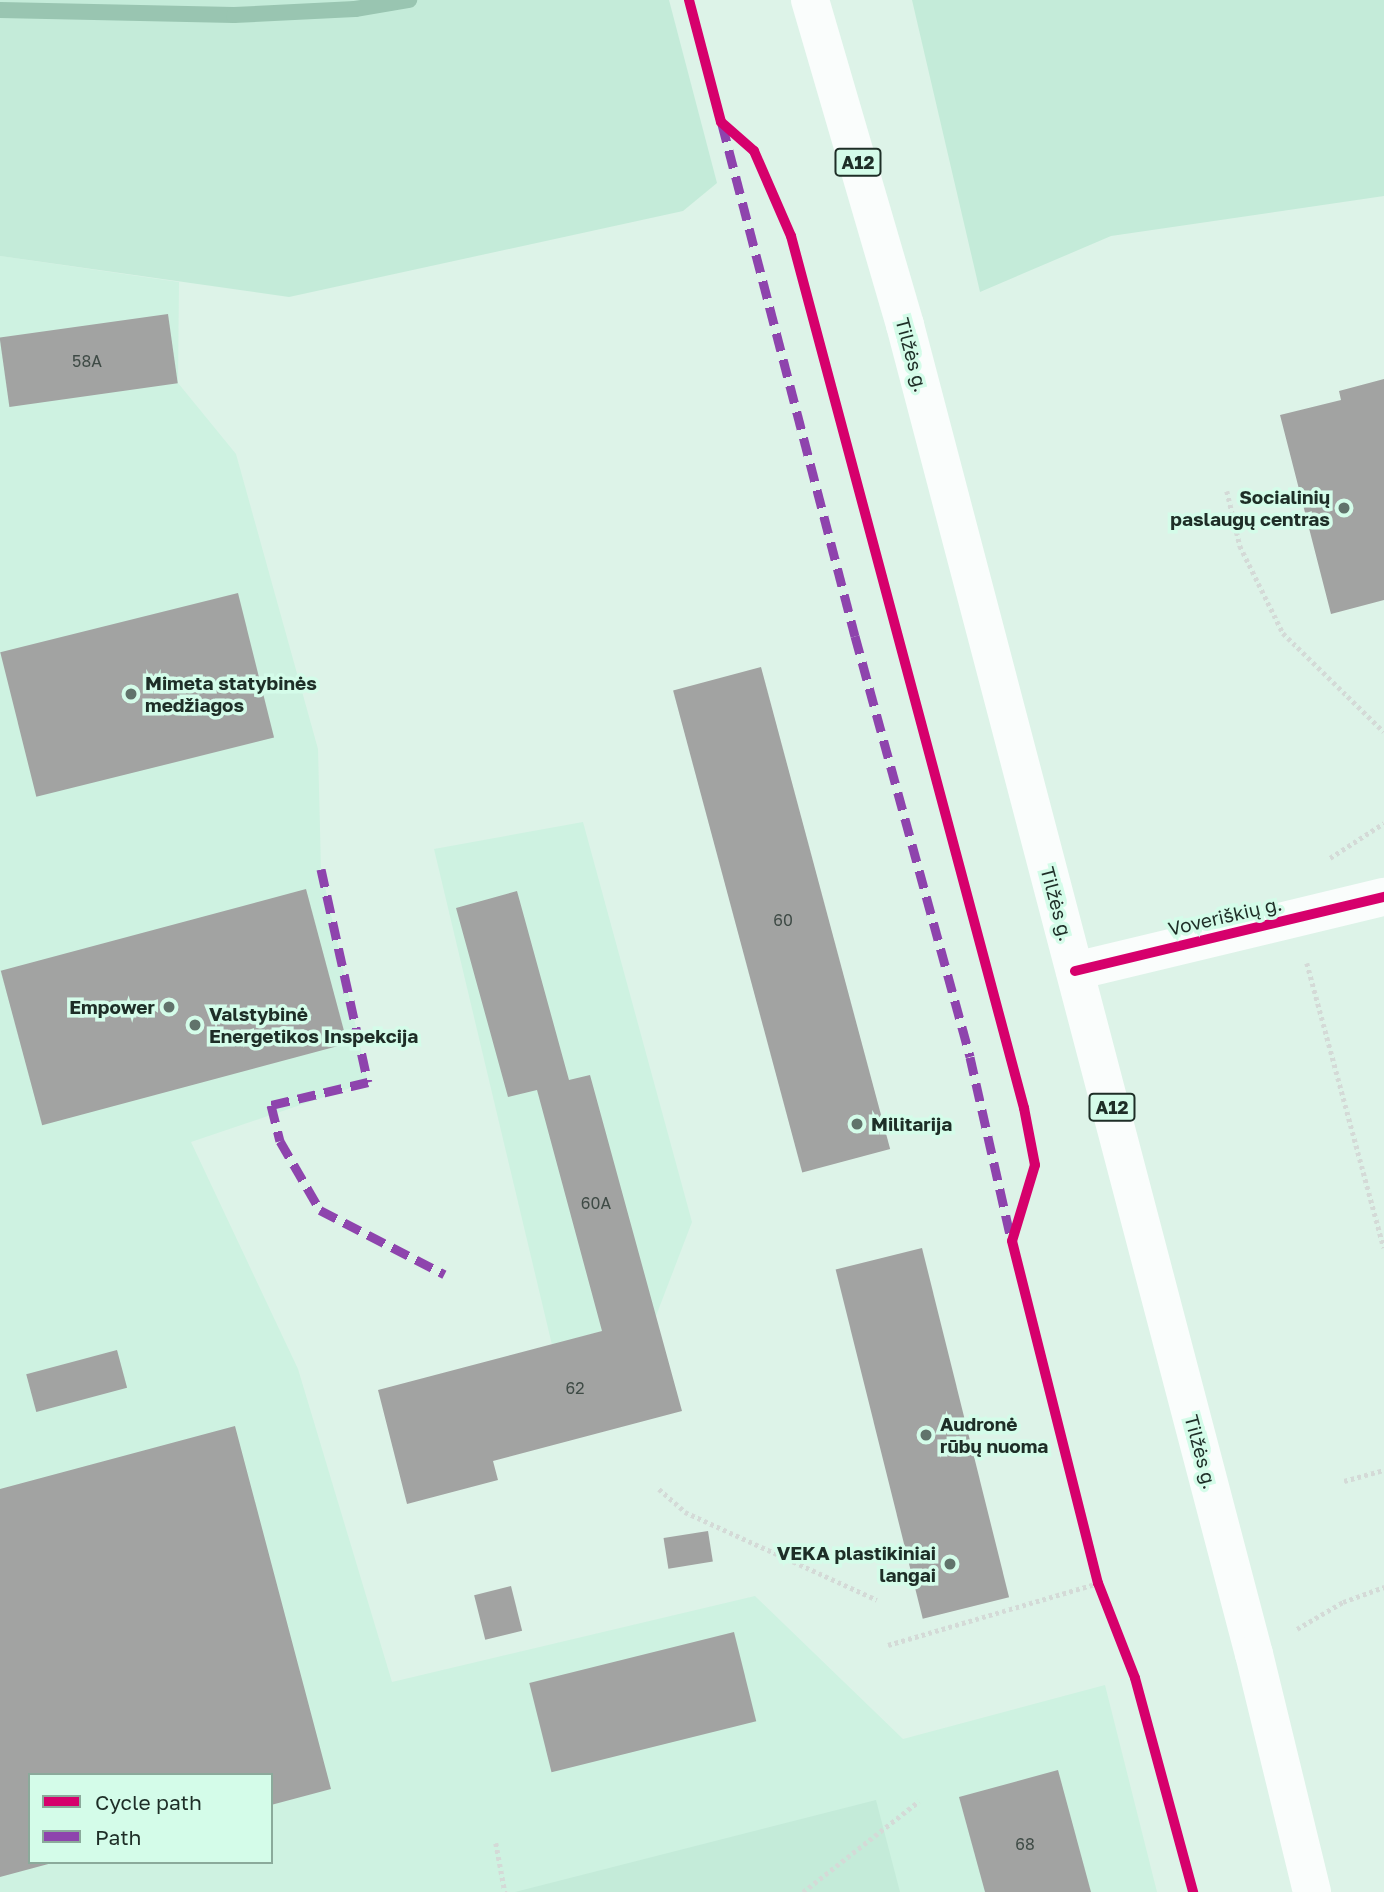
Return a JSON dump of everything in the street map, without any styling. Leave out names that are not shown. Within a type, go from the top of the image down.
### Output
[{"type":"main road","name":"Tilžės g.","points":[[810,0],[905,325],[1254,1654],[1312,1892]]},
{"type":"main road","name":"Voveriškių g.","points":[[1075,971],[1384,897]]},
{"type":"path","points":[[1227,491],[1240,546],[1283,633],[1384,732]]},
{"type":"path","points":[[1294,918],[1384,1248]]},
{"type":"path","points":[[1344,1481],[1384,1470]]},
{"type":"path","points":[[659,1489],[685,1512],[877,1600]]},
{"type":"path","points":[[888,1645],[1098,1583]]},
{"type":"path","points":[[1254,1654],[1343,1602],[1384,1587]]},
{"type":"path","points":[[803,1892],[919,1801]]},
{"type":"path","points":[[496,1843],[505,1892]]},
{"type":"shaded area","points":[[0,0],[669,0],[717,183],[683,211],[289,297],[0,256]]},
{"type":"shaded area","points":[[912,0],[1384,0],[1384,196],[1111,236],[980,292]]},
{"type":"shaded area","points":[[0,256],[179,282],[178,383],[236,454],[318,749],[321,869],[368,1082],[191,1142],[298,1369],[392,1682],[755,1596],[903,1739],[1105,1685],[1157,1892],[0,1892]]},
{"type":"shaded area","points":[[583,822],[692,1222],[656,1316],[552,1345],[434,849]]},
{"type":"shaded area","points":[[876,1800],[900,1892],[515,1892]]},
{"type":"building","points":[[168,314],[178,383],[9,407],[0,338]]},
{"type":"building","name":"Socialinių paslaugų centras","points":[[1384,379],[1384,600],[1331,614],[1280,415],[1341,400],[1339,391]]},
{"type":"building","name":"Mimeta statybinės medžiagos","points":[[238,593],[274,738],[36,797],[0,652]]},
{"type":"building","points":[[761,667],[890,1149],[802,1173],[673,691]]},
{"type":"building","name":"Empower","points":[[306,889],[347,1044],[42,1125],[1,971]]},
{"type":"building","points":[[517,891],[569,1080],[590,1075],[682,1411],[493,1461],[498,1480],[407,1504],[378,1390],[602,1331],[537,1090],[508,1097],[456,908]]},
{"type":"building","points":[[922,1248],[1009,1597],[923,1619],[836,1270]]},
{"type":"building","points":[[117,1350],[127,1388],[36,1412],[26,1374]]},
{"type":"building","points":[[235,1426],[331,1789],[273,1804],[273,1773],[28,1773],[28,1864],[48,1864],[0,1877],[0,1489]]},
{"type":"building","points":[[708,1531],[713,1562],[668,1569],[664,1538]]},
{"type":"building","points":[[511,1586],[522,1631],[485,1640],[474,1595]]},
{"type":"building","points":[[734,1632],[756,1721],[552,1772],[529,1683]]},
{"type":"building","points":[[1058,1770],[1091,1892],[985,1892],[959,1797]]},
{"type":"waterway","points":[[0,10],[234,15],[355,9],[409,0]]},
{"type":"marked path","points":[[722,124],[855,636],[970,1057],[1010,1235]]},
{"type":"marked path","points":[[321,869],[368,1082],[271,1105],[280,1141],[320,1210],[444,1274]]},
{"type":"cycle path","points":[[689,0],[721,122],[754,151],[791,236],[1024,1108],[1035,1165],[1012,1241],[1098,1583],[1135,1678],[1193,1892]]},
{"type":"cycle path","points":[[1075,971],[1384,897]]},
{"type":"place","name":"Socialinių paslaugų centras","points":[[1344,508]]},
{"type":"place","name":"Mimeta statybinės medžiagos","points":[[131,694]]},
{"type":"place","name":"Empower","points":[[169,1007]]},
{"type":"place","name":"Valstybinė Energetikos Inspekcija","points":[[195,1025]]},
{"type":"place","name":"Militarija","points":[[857,1124]]},
{"type":"place","name":"Audronė rūbų nuoma","points":[[926,1435]]},
{"type":"place","name":"VEKA plastikiniai langai","points":[[950,1564]]}]
